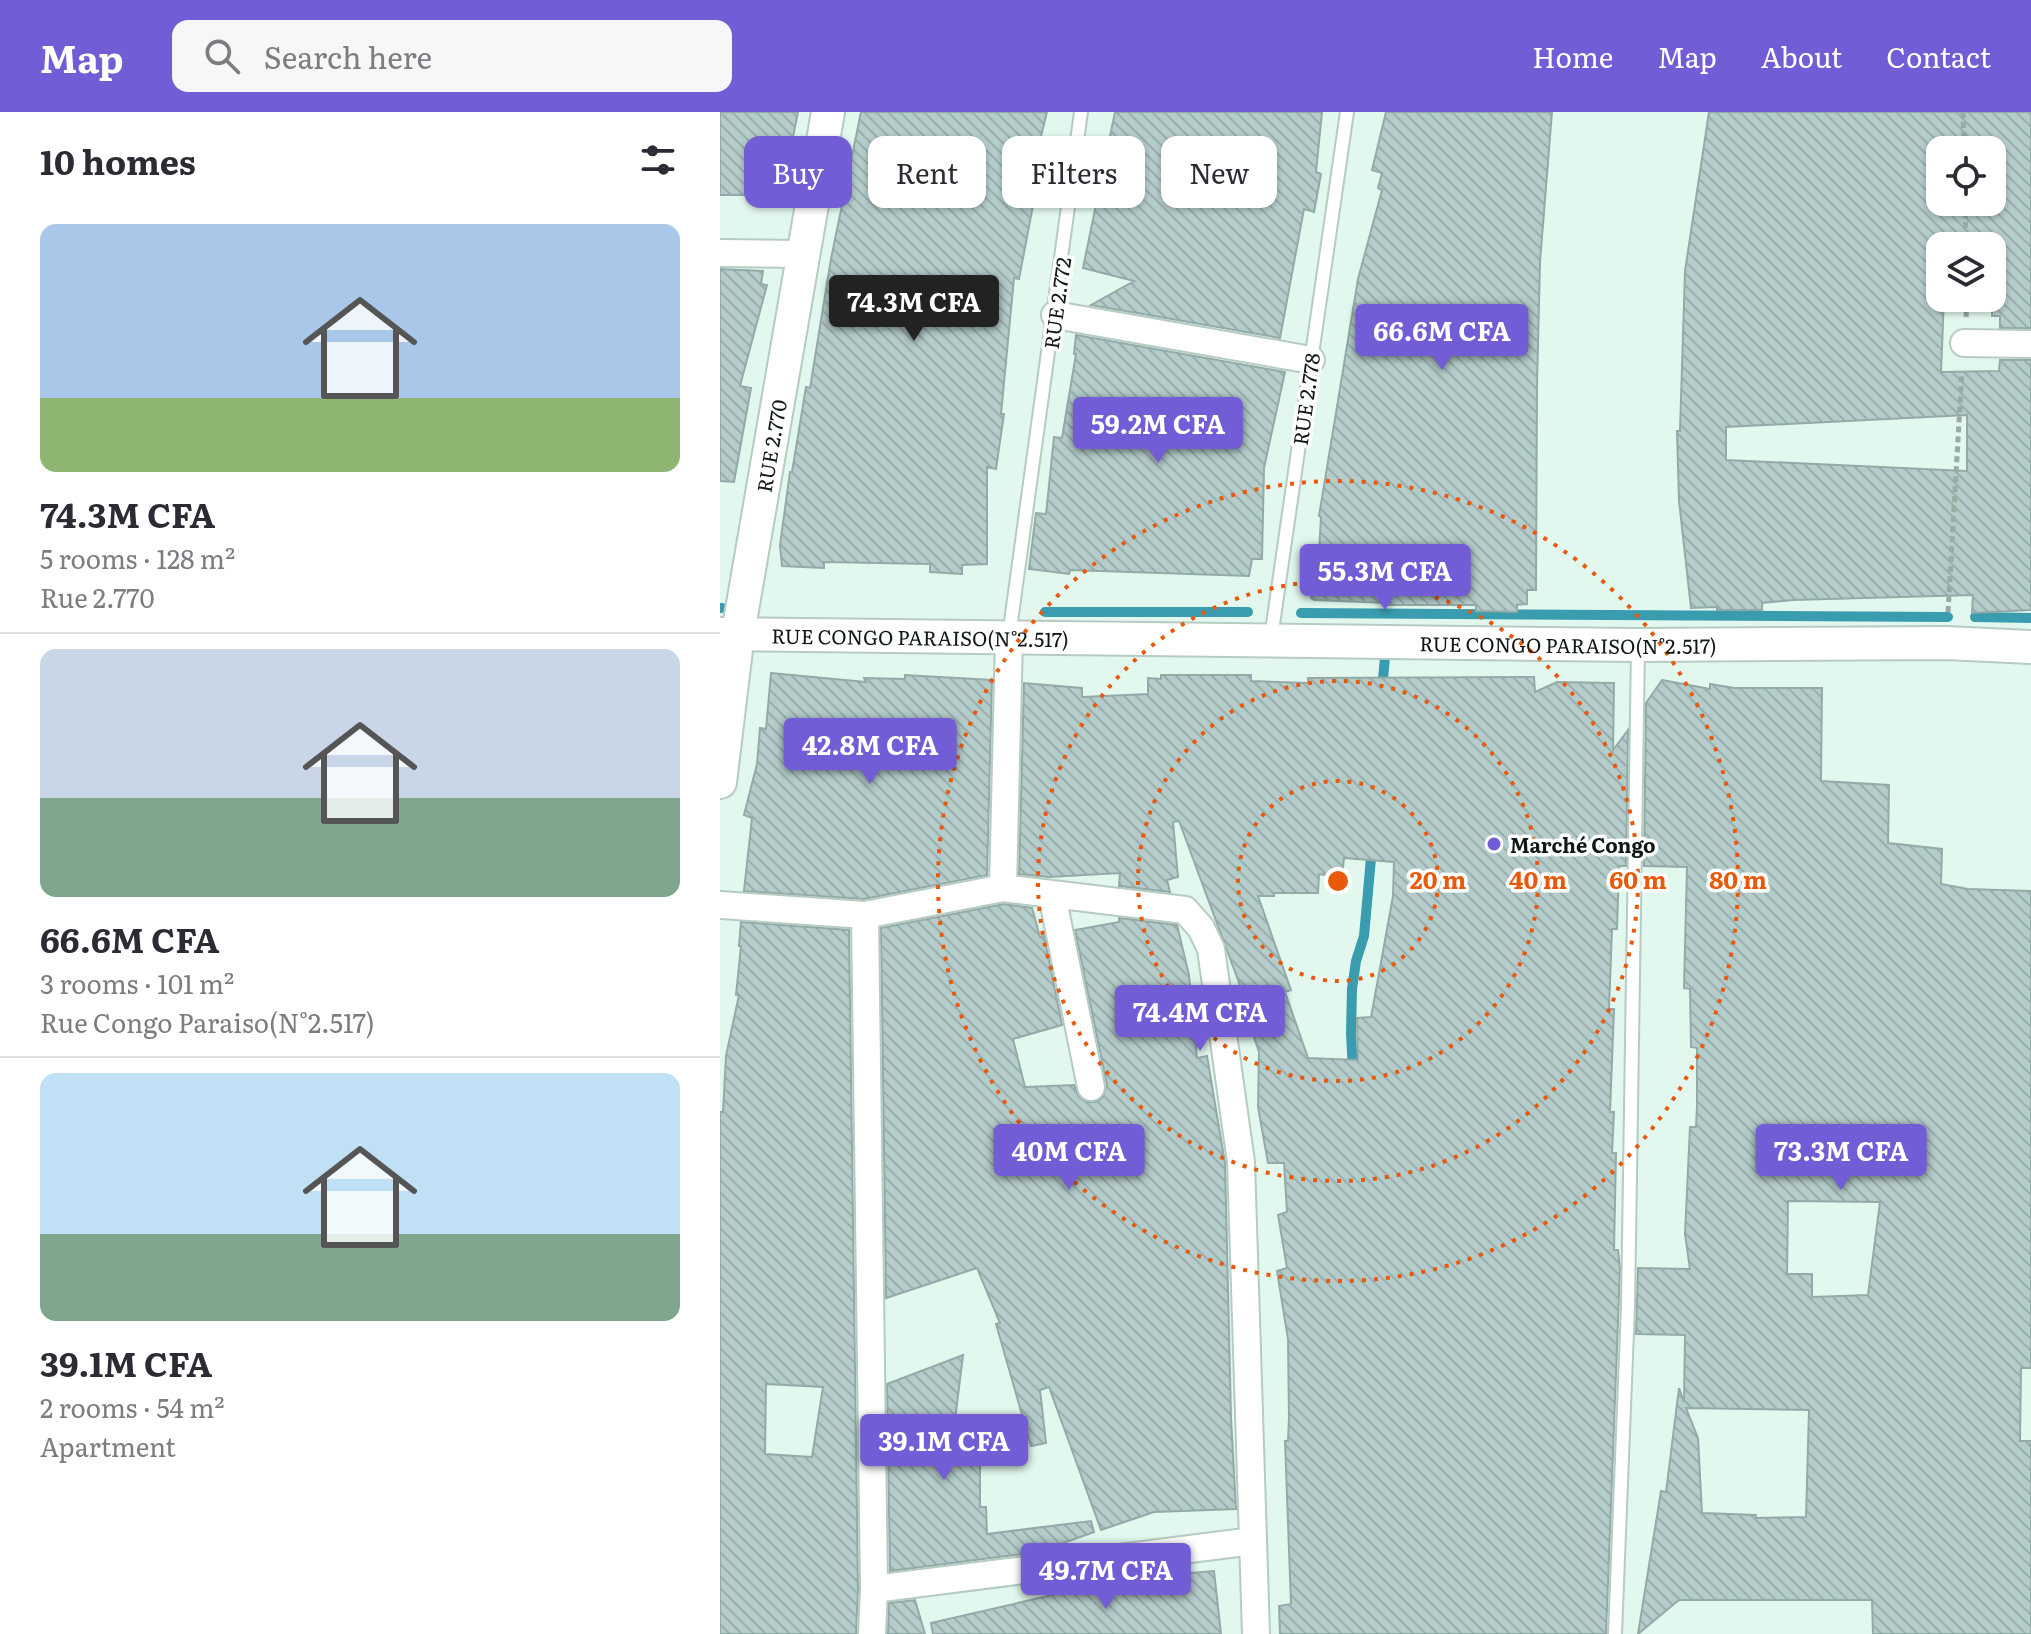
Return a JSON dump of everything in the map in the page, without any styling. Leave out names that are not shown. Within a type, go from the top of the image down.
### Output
[{"type":"street","name":"RUE 2.770","points":[[720,782],[729,634],[828,112]]},
{"type":"street","points":[[720,253],[802,254]]},
{"type":"street","points":[[1055,315],[1311,360]]},
{"type":"street","points":[[1964,343],[2031,344]]},
{"type":"street","name":"RUE CONGO PARAISO(N°2.517)","points":[[729,634],[1271,638],[1638,645],[1946,643],[2031,647]]},
{"type":"street","points":[[1003,888],[1009,637]]},
{"type":"street","points":[[720,905],[865,915],[1003,888],[1185,910],[1201,928],[1211,949],[1241,1162],[1256,1634]]},
{"type":"street","points":[[1052,895],[1091,1087]]},
{"type":"street","points":[[865,915],[874,1589],[872,1634]]},
{"type":"street","points":[[874,1589],[1253,1541]]},
{"type":"lane","name":"RUE 2.772","points":[[1009,637],[1081,112]]},
{"type":"lane","name":"RUE 2.778","points":[[1271,638],[1347,112]]},
{"type":"lane","points":[[1615,1634],[1628,1306],[1638,645]]},
{"type":"path","points":[[1963,112],[1964,136]]},
{"type":"path","points":[[1946,643],[1966,312]]},
{"type":"building","points":[[720,112],[798,112],[793,136],[744,136],[744,195],[720,195]]},
{"type":"building","points":[[861,112],[1047,112],[1041,136],[1002,136],[1002,208],[1033,208],[1019,279],[1014,278],[1001,414],[1004,414],[996,469],[987,467],[987,564],[962,565],[962,574],[930,572],[930,564],[824,562],[824,568],[782,566],[780,545],[790,472],[806,387],[810,388],[831,259],[841,208],[852,208],[852,156]]},
{"type":"building","points":[[1115,112],[1322,112],[1316,172],[1321,174],[1314,212],[1304,209],[1280,338],[1091,305],[1134,281],[1083,268],[1095,208],[1145,208],[1145,136],[1110,136]]},
{"type":"building","points":[[1386,112],[1552,112],[1540,262],[1536,590],[1527,590],[1527,604],[1517,605],[1517,612],[1476,611],[1476,605],[1387,605],[1311,598],[1319,552],[1319,516],[1358,279],[1382,190],[1378,188],[1382,173],[1372,170]]},
{"type":"building","points":[[1709,112],[2031,112],[2031,328],[2000,328],[2000,316],[1992,316],[1992,312],[2006,312],[2006,232],[1926,232],[1926,312],[1943,312],[1941,372],[1999,371],[2000,360],[2031,360],[2031,610],[1972,613],[1973,595],[1793,600],[1762,603],[1762,610],[1691,608],[1679,501],[1677,431],[1680,431],[1685,271]],"holes":[[[1967,415],[1967,471],[1726,460],[1726,427]]]},
{"type":"building","points":[[720,269],[763,271],[761,284],[767,285],[740,386],[751,388],[734,482],[720,481]]},
{"type":"building","points":[[1076,335],[1285,372],[1264,468],[1262,559],[1252,559],[1249,576],[1070,570],[1069,574],[1029,569],[1036,513],[1046,514],[1054,437],[1062,438],[1076,354]]},
{"type":"building","points":[[771,673],[866,682],[864,678],[905,679],[905,675],[992,680],[987,875],[864,899],[744,891],[752,818],[744,815],[757,764],[760,728],[766,729]]},
{"type":"building","points":[[1161,675],[1251,675],[1251,681],[1308,683],[1308,678],[1534,677],[1535,692],[1557,682],[1614,683],[1613,750],[1628,730],[1626,866],[1619,866],[1617,929],[1612,929],[1609,1009],[1614,1009],[1610,1112],[1614,1112],[1612,1153],[1616,1153],[1614,1250],[1618,1250],[1620,1268],[1606,1634],[1280,1634],[1279,1606],[1291,1604],[1285,1441],[1288,1441],[1289,1417],[1288,1339],[1277,1271],[1287,1268],[1278,1215],[1287,1212],[1284,1163],[1268,1163],[1258,1107],[1259,1052],[1250,1025],[1254,1023],[1179,821],[1173,822],[1178,877],[1167,880],[1170,892],[1119,886],[1120,873],[1049,877],[1019,874],[1024,683],[1082,688],[1082,697],[1148,694],[1148,678],[1161,679]],"holes":[[[1344,858],[1394,862],[1393,896],[1371,1017],[1357,1018],[1358,1060],[1308,1058],[1285,992],[1291,990],[1258,896],[1318,893],[1319,874],[1342,878]]]},
{"type":"building","points":[[1662,680],[1710,689],[1710,684],[1734,688],[1822,688],[1821,781],[1889,785],[1888,843],[1942,849],[1941,884],[1968,889],[2031,891],[2031,1368],[2021,1368],[2020,1441],[2031,1441],[2031,1634],[1873,1634],[1872,1600],[1679,1600],[1638,1634],[1661,1491],[1666,1492],[1679,1388],[1684,1402],[1685,1335],[1636,1334],[1638,1268],[1690,1269],[1685,1234],[1690,1127],[1696,1127],[1697,1106],[1697,1048],[1691,1047],[1690,989],[1684,988],[1687,867],[1644,866],[1646,703]],"holes":[[[1788,1201],[1880,1202],[1868,1295],[1812,1297],[1812,1274],[1787,1274]],[[1686,1408],[1809,1410],[1806,1517],[1756,1518],[1756,1515],[1702,1513],[1698,1438]]]},
{"type":"building","points":[[1004,904],[1032,908],[1040,937],[1044,936],[1062,1025],[1013,1039],[1025,1087],[1074,1085],[1079,1097],[1087,1102],[1102,1098],[1107,1085],[1075,930],[1119,922],[1119,918],[1177,925],[1189,975],[1197,1058],[1207,1056],[1225,1163],[1236,1509],[1154,1512],[1101,1530],[1049,1387],[1040,1390],[1046,1443],[1031,1446],[996,1324],[1000,1323],[977,1268],[886,1298],[881,928]]},
{"type":"building","points":[[741,922],[849,930],[858,1589],[856,1634],[720,1634],[720,1112],[723,1112],[726,1056],[739,995],[736,995]],"holes":[[[766,1384],[823,1387],[812,1457],[765,1454]]]},
{"type":"building","points":[[963,1355],[952,1445],[980,1444],[980,1507],[986,1507],[987,1534],[1091,1521],[1094,1532],[1038,1552],[890,1571],[887,1384]]},
{"type":"building","points":[[1214,1571],[1221,1634],[933,1634],[931,1623],[1074,1590],[1144,1581],[1143,1577]]},
{"type":"building","points":[[915,1600],[925,1634],[888,1634],[889,1603]]},
{"type":"waterway","points":[[1045,612],[1248,612]]},
{"type":"waterway","points":[[1301,613],[1948,617]]},
{"type":"waterway","points":[[1975,617],[2031,618]]},
{"type":"waterway","points":[[1383,679],[1386,647]]},
{"type":"waterway","points":[[1353,1073],[1352,989],[1364,936],[1372,847]]},
{"type":"place","name":"Marché Congo","points":[[1494,844]]}]
